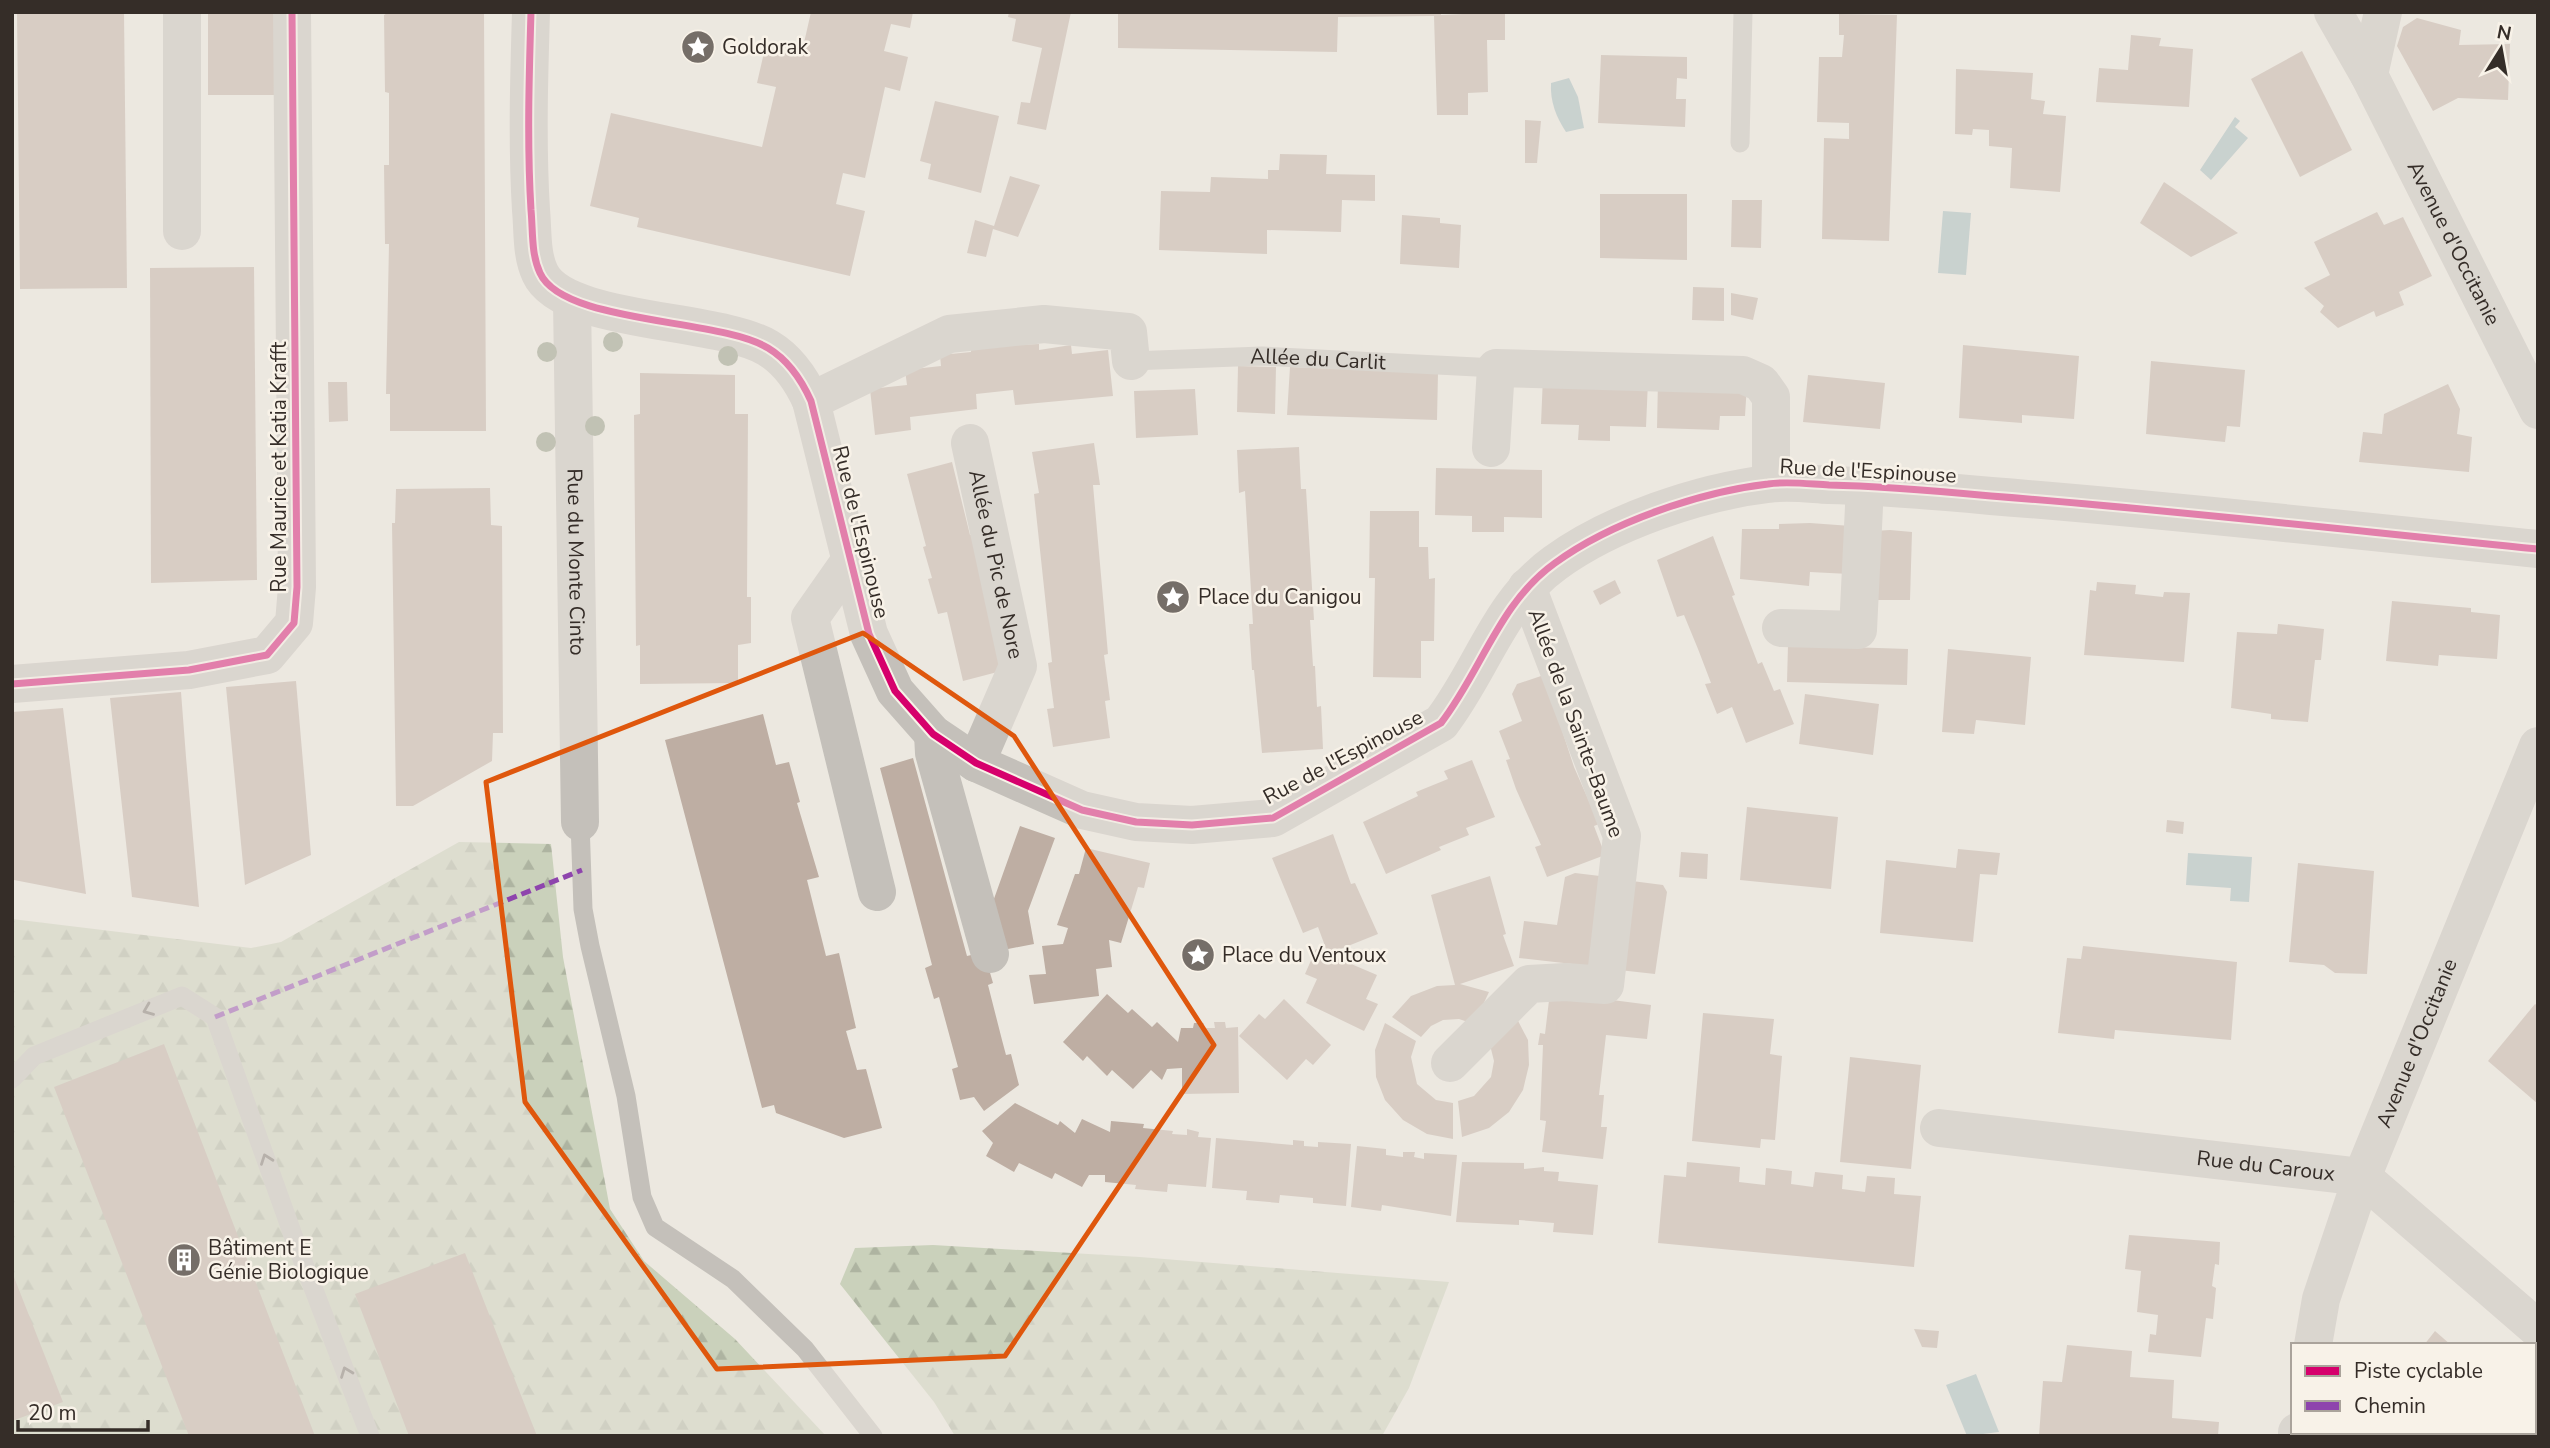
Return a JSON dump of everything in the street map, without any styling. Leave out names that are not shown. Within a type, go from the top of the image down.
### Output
[{"type":"street","points":[[182,12],[182,231]]},
{"type":"street","name":"Rue Maurice et Katia Krafft","points":[[12,684],[189,670],[267,655],[294,623],[297,587],[297,274],[292,12]]},
{"type":"street","name":"Rue de l'Espinouse","points":[[531,12],[528,102],[534,247],[544,280],[572,301],[740,338],[769,348],[800,378],[811,401],[869,634],[895,691],[933,734],[976,763],[1082,810],[1136,822],[1192,825],[1273,818],[1441,723],[1460,698],[1507,609],[1555,562],[1602,535],[1713,493],[1771,483],[1865,486],[2054,500],[2538,549]]},
{"type":"street","name":"Avenue d'Occitanie","points":[[2333,12],[2369,75],[2538,410]]},
{"type":"street","points":[[2369,75],[2383,12]]},
{"type":"street","name":"Rue du Monte Cinto","points":[[572,301],[580,822]]},
{"type":"street","name":"Allée du Carlit","points":[[811,401],[949,334],[1044,324],[1128,332],[1131,361]]},
{"type":"street","points":[[1491,448],[1496,368]]},
{"type":"street","name":"Allée du Carlit","points":[[1496,368],[1748,376],[1764,386],[1771,397],[1771,483]]},
{"type":"street","name":"Allée du Pic de Nore","points":[[970,443],[1018,666],[976,763]]},
{"type":"street","points":[[1781,628],[1858,630],[1865,486]]},
{"type":"street","name":"Rue de l'Espinouse","points":[[850,561],[810,618],[877,892]]},
{"type":"street","name":"Allée de la Sainte-Baume","points":[[1450,1063],[1529,984],[1605,985],[1622,836],[1527,587]]},
{"type":"street","points":[[933,734],[934,753],[990,954]]},
{"type":"street","name":"Avenue d'Occitanie","points":[[2313,1343],[2321,1298],[2362,1177],[2538,746]]},
{"type":"street","name":"Rue du Caroux","points":[[1939,1128],[2362,1177],[2538,1329]]},
{"type":"lane","points":[[1740,143],[1743,12]]},
{"type":"lane","name":"Allée du Carlit","points":[[1131,361],[1262,356],[1496,368]]},
{"type":"lane","points":[[580,822],[583,909],[626,1096],[642,1197],[655,1227],[733,1279],[805,1349],[873,1436]]},
{"type":"lane","points":[[12,1079],[34,1056],[182,996],[215,1017],[293,1238],[370,1436]]},
{"type":"highlighted area","points":[[863,633],[1014,736],[1214,1045],[1005,1356],[717,1369],[525,1102],[486,782]]},
{"type":"green space","points":[[459,842],[551,844],[563,957],[610,1209],[644,1261],[735,1339],[826,1436],[12,1436],[12,919],[251,948],[281,942]]},
{"type":"green space","points":[[933,1245],[1140,1257],[1449,1282],[1409,1388],[1382,1436],[955,1436],[934,1402],[840,1284],[855,1248]]},
{"type":"water","points":[[1569,78],[1578,97],[1584,128],[1566,132],[1554,109],[1551,83]]},
{"type":"water","points":[[2235,117],[2240,121],[2235,127],[2248,138],[2211,180],[2200,170]]},
{"type":"water","points":[[1943,211],[1971,213],[1966,275],[1938,273]]},
{"type":"water","points":[[2188,853],[2252,857],[2249,902],[2230,901],[2231,888],[2186,885]]},
{"type":"water","points":[[1976,1374],[1999,1432],[1967,1436],[1946,1385]]},
{"type":"building","points":[[17,12],[124,12],[127,288],[20,289]]},
{"type":"building","points":[[208,12],[276,12],[275,95],[208,95]]},
{"type":"building","points":[[389,12],[484,12],[486,431],[390,431],[390,394],[386,394],[389,244],[385,244],[384,165],[389,165],[389,93],[385,92],[384,15]]},
{"type":"building","points":[[811,12],[913,12],[910,28],[891,24],[884,51],[908,57],[900,91],[885,87],[865,178],[843,173],[836,204],[865,211],[850,276],[637,227],[639,218],[590,206],[611,113],[762,147],[776,87],[757,83],[765,48],[801,56]]},
{"type":"building","points":[[1009,12],[1071,12],[1046,130],[1017,124],[1021,102],[1030,103],[1042,48],[1012,41],[1016,19],[1008,17]]},
{"type":"building","points":[[1118,12],[1441,12],[1441,15],[1505,12],[1505,40],[1487,40],[1488,92],[1468,93],[1468,115],[1437,115],[1434,16],[1338,17],[1337,52],[1118,48]]},
{"type":"building","points":[[1839,14],[1897,15],[1889,241],[1822,239],[1824,138],[1849,139],[1849,123],[1817,122],[1819,57],[1842,57],[1844,35],[1839,35]]},
{"type":"building","points":[[2417,18],[2461,30],[2459,45],[2510,44],[2508,100],[2458,98],[2433,111],[2397,46],[2403,27]]},
{"type":"building","points":[[2131,35],[2161,38],[2159,46],[2193,49],[2189,107],[2096,102],[2099,68],[2128,70]]},
{"type":"building","points":[[2302,51],[2352,150],[2300,177],[2251,79]]},
{"type":"building","points":[[1601,55],[1687,57],[1687,79],[1677,78],[1676,99],[1686,99],[1685,127],[1598,123]]},
{"type":"building","points":[[1956,69],[2033,73],[2031,99],[2045,101],[2043,114],[2066,116],[2060,192],[2010,188],[2012,148],[1989,146],[1989,130],[1973,129],[1972,135],[1955,134]]},
{"type":"building","points":[[935,101],[999,116],[981,193],[928,179],[931,164],[920,161]]},
{"type":"building","points":[[1525,120],[1541,121],[1537,163],[1525,163]]},
{"type":"building","points":[[1280,154],[1327,155],[1326,174],[1375,175],[1375,201],[1342,200],[1341,232],[1267,230],[1267,254],[1159,250],[1161,191],[1210,192],[1211,177],[1268,179],[1268,170],[1279,170]]},
{"type":"building","points":[[1010,176],[1040,185],[1018,237],[993,229],[986,257],[967,253],[975,220],[994,226]]},
{"type":"building","points":[[2164,182],[2238,233],[2191,257],[2140,223]]},
{"type":"building","points":[[1600,194],[1687,194],[1687,260],[1600,258]]},
{"type":"building","points":[[1732,200],[1762,200],[1761,248],[1731,247]]},
{"type":"building","points":[[2377,212],[2384,225],[2403,217],[2432,276],[2399,292],[2404,305],[2376,317],[2374,311],[2338,328],[2320,312],[2324,306],[2304,288],[2330,275],[2314,242]]},
{"type":"building","points":[[1402,215],[1440,218],[1440,223],[1461,225],[1459,268],[1400,264]]},
{"type":"building","points":[[254,267],[257,580],[151,583],[150,268]]},
{"type":"building","points":[[1693,287],[1724,288],[1724,321],[1692,320]]},
{"type":"building","points":[[1731,293],[1758,298],[1753,320],[1731,315]]},
{"type":"building","points":[[1039,344],[1039,350],[1071,345],[1072,354],[1108,350],[1113,396],[1015,405],[1013,390],[976,394],[977,409],[910,417],[911,430],[875,435],[870,389],[907,385],[905,370],[941,366],[940,355],[971,352],[971,347]]},
{"type":"building","points":[[1963,345],[2079,356],[2074,419],[2022,415],[2022,423],[1959,418]]},
{"type":"building","points":[[2151,361],[2245,370],[2240,427],[2227,426],[2225,442],[2146,434]]},
{"type":"building","points":[[1238,366],[1276,367],[1275,414],[1237,412]]},
{"type":"building","points":[[1290,367],[1438,373],[1437,420],[1287,415]]},
{"type":"building","points":[[640,373],[735,375],[735,414],[748,414],[747,597],[751,597],[751,643],[738,645],[738,683],[640,684],[640,645],[636,646],[634,415],[640,414]]},
{"type":"building","points":[[1808,375],[1885,383],[1880,429],[1803,422]]},
{"type":"building","points":[[1543,376],[1648,381],[1646,427],[1610,426],[1610,441],[1578,440],[1579,425],[1541,424]]},
{"type":"building","points":[[1658,380],[1747,384],[1745,416],[1720,416],[1719,430],[1657,428]]},
{"type":"building","points":[[328,382],[347,382],[348,421],[329,422]]},
{"type":"building","points":[[2448,384],[2460,409],[2457,434],[2472,437],[2469,472],[2359,462],[2363,432],[2382,434],[2384,414]]},
{"type":"building","points":[[1195,389],[1198,435],[1136,438],[1134,391]]},
{"type":"building","points":[[1094,443],[1100,485],[1093,485],[1108,654],[1104,655],[1110,700],[1105,701],[1110,738],[1053,747],[1047,709],[1054,708],[1048,663],[1052,662],[1034,494],[1039,493],[1032,452]]},
{"type":"building","points":[[1299,447],[1301,489],[1306,489],[1314,620],[1310,620],[1313,666],[1317,707],[1321,706],[1323,749],[1262,753],[1249,624],[1253,624],[1245,491],[1239,493],[1237,450]]},
{"type":"building","points":[[952,462],[970,535],[978,533],[1009,669],[963,681],[947,612],[938,614],[928,579],[932,578],[923,547],[926,546],[907,474]]},
{"type":"building","points":[[1436,468],[1542,470],[1542,518],[1504,517],[1504,532],[1472,532],[1472,516],[1435,515]]},
{"type":"building","points":[[490,488],[491,525],[502,526],[503,733],[493,733],[492,761],[413,806],[396,806],[392,523],[395,523],[396,489]]},
{"type":"building","points":[[1370,511],[1419,511],[1419,547],[1428,547],[1429,579],[1435,578],[1434,641],[1421,641],[1421,678],[1373,677],[1375,578],[1369,578]]},
{"type":"building","points":[[1779,524],[1851,526],[1849,574],[1810,572],[1809,586],[1740,579],[1742,529],[1779,529]]},
{"type":"building","points":[[1874,531],[1912,532],[1910,600],[1871,600]]},
{"type":"building","points":[[1713,536],[1758,664],[1762,662],[1774,691],[1780,689],[1794,724],[1746,743],[1732,707],[1717,714],[1705,684],[1711,683],[1698,649],[1684,615],[1677,617],[1657,560]]},
{"type":"building","points":[[1615,580],[1621,593],[1600,605],[1593,591]]},
{"type":"building","points":[[2097,582],[2136,585],[2135,594],[2163,597],[2164,592],[2190,593],[2184,662],[2084,655],[2090,590],[2096,591]]},
{"type":"building","points":[[2392,601],[2471,608],[2471,612],[2500,615],[2497,659],[2439,655],[2438,666],[2386,661]]},
{"type":"building","points":[[2278,624],[2324,629],[2321,660],[2315,660],[2308,722],[2271,719],[2271,714],[2231,708],[2237,632],[2277,634]]},
{"type":"building","points":[[1788,645],[1908,649],[1907,685],[1787,682]]},
{"type":"building","points":[[1948,649],[2031,657],[2025,725],[1976,720],[1974,734],[1942,732]]},
{"type":"building","points":[[1544,675],[1574,767],[1599,824],[1594,826],[1605,855],[1547,877],[1535,847],[1541,845],[1516,789],[1506,760],[1510,759],[1499,731],[1522,721],[1512,694],[1517,684]]},
{"type":"building","points":[[296,681],[311,855],[245,885],[226,687]]},
{"type":"building","points":[[181,692],[199,907],[132,897],[110,698]]},
{"type":"building","points":[[1805,694],[1879,704],[1873,755],[1799,744]]},
{"type":"building","points":[[63,708],[86,894],[14,880],[12,712]]},
{"type":"building","points":[[763,714],[776,765],[789,762],[800,802],[797,803],[819,877],[807,880],[826,956],[839,953],[856,1028],[846,1031],[857,1070],[866,1069],[882,1128],[844,1138],[776,1113],[774,1105],[762,1108],[665,740]]},
{"type":"building","points":[[913,758],[967,956],[984,952],[993,983],[988,985],[1002,1040],[1006,1055],[1011,1054],[1019,1085],[984,1111],[974,1097],[960,1100],[952,1069],[958,1067],[939,997],[934,999],[925,968],[932,965],[880,768]]},
{"type":"building","points":[[1472,760],[1495,817],[1466,828],[1469,835],[1439,847],[1441,850],[1386,874],[1363,822],[1418,796],[1416,792],[1448,779],[1444,771]]},
{"type":"building","points":[[1747,807],[1838,817],[1831,889],[1740,880]]},
{"type":"building","points":[[2167,820],[2184,822],[2183,834],[2166,832]]},
{"type":"building","points":[[1020,826],[1055,838],[1028,911],[1034,944],[998,951],[990,910]]},
{"type":"building","points":[[1333,834],[1351,884],[1355,883],[1378,934],[1328,954],[1318,927],[1303,933],[1272,858]]},
{"type":"building","points":[[1086,848],[1150,863],[1144,888],[1138,887],[1121,943],[1109,940],[1112,967],[1096,969],[1099,996],[1034,1004],[1029,975],[1046,974],[1042,946],[1063,944],[1068,928],[1057,925],[1075,874],[1079,874]]},
{"type":"building","points":[[1958,849],[2000,853],[1997,875],[1980,874],[1973,942],[1880,933],[1886,860],[1956,868]]},
{"type":"building","points":[[1681,852],[1708,854],[1707,879],[1679,877]]},
{"type":"building","points":[[2298,863],[2374,871],[2367,974],[2335,973],[2324,965],[2289,962]]},
{"type":"building","points":[[1575,873],[1600,876],[1590,966],[1519,958],[1524,921],[1557,925],[1565,877]]},
{"type":"building","points":[[1490,876],[1506,934],[1503,935],[1514,966],[1460,984],[1489,992],[1474,1024],[1459,1019],[1443,1020],[1431,1026],[1421,1037],[1392,1017],[1411,996],[1437,986],[1455,985],[1431,895]]},
{"type":"building","points":[[1632,881],[1663,885],[1667,892],[1655,974],[1619,970]]},
{"type":"building","points":[[2083,946],[2237,962],[2231,1040],[2115,1030],[2114,1039],[2058,1033],[2067,958],[2081,959]]},
{"type":"building","points":[[1316,949],[1377,975],[1366,999],[1378,1004],[1364,1031],[1306,1003],[1317,979],[1305,974]]},
{"type":"building","points":[[1550,992],[1651,1005],[1647,1039],[1606,1035],[1599,1095],[1604,1095],[1601,1127],[1607,1127],[1603,1159],[1542,1152],[1546,1121],[1540,1120],[1543,1045],[1538,1045],[1540,1033],[1545,1034]]},
{"type":"building","points":[[1107,994],[1128,1013],[1132,1009],[1152,1027],[1157,1022],[1178,1042],[1181,1028],[1193,1028],[1194,1023],[1204,1023],[1203,1028],[1215,1028],[1214,1022],[1225,1022],[1226,1028],[1238,1027],[1239,1093],[1182,1094],[1182,1068],[1167,1069],[1162,1080],[1151,1070],[1133,1089],[1112,1070],[1107,1076],[1087,1056],[1083,1061],[1063,1042]]},
{"type":"building","points":[[1284,999],[1331,1045],[1313,1065],[1306,1059],[1287,1080],[1239,1036],[1259,1014],[1265,1019]]},
{"type":"building","points":[[2535,1004],[2538,1006],[2538,1104],[2488,1061]]},
{"type":"building","points":[[1703,1013],[1774,1019],[1770,1054],[1782,1056],[1775,1140],[1761,1139],[1760,1148],[1692,1141]]},
{"type":"building","points":[[1516,1017],[1528,1040],[1529,1065],[1523,1090],[1509,1112],[1489,1128],[1462,1137],[1458,1101],[1474,1096],[1491,1077],[1494,1061],[1488,1037]]},
{"type":"building","points":[[1385,1023],[1416,1041],[1411,1057],[1417,1084],[1436,1100],[1453,1103],[1453,1139],[1427,1134],[1403,1120],[1385,1100],[1376,1077],[1375,1050]]},
{"type":"building","name":"Bâtiment E Génie Biologique","points":[[164,1044],[315,1436],[189,1436],[54,1087]]},
{"type":"building","points":[[1850,1057],[1921,1065],[1911,1169],[1840,1162]]},
{"type":"building","points":[[1015,1103],[1058,1125],[1060,1121],[1075,1133],[1082,1119],[1110,1132],[1111,1121],[1144,1124],[1143,1128],[1173,1131],[1172,1134],[1187,1135],[1187,1129],[1199,1132],[1198,1137],[1211,1138],[1206,1187],[1168,1184],[1167,1192],[1135,1189],[1136,1185],[1105,1182],[1105,1175],[1089,1175],[1082,1187],[1055,1173],[1052,1179],[1019,1163],[1014,1172],[986,1156],[993,1143],[982,1131]]},
{"type":"building","points":[[1216,1138],[1293,1145],[1293,1140],[1304,1141],[1304,1146],[1318,1147],[1318,1142],[1351,1144],[1346,1206],[1313,1203],[1313,1198],[1280,1195],[1279,1203],[1246,1200],[1247,1191],[1212,1188]]},
{"type":"building","points":[[1357,1146],[1386,1149],[1386,1155],[1403,1157],[1403,1152],[1415,1152],[1414,1157],[1424,1159],[1424,1153],[1457,1155],[1451,1216],[1382,1205],[1381,1211],[1351,1207]]},
{"type":"building","points":[[1462,1162],[1524,1163],[1524,1169],[1544,1167],[1544,1171],[1559,1172],[1558,1181],[1598,1185],[1593,1235],[1553,1232],[1554,1223],[1519,1220],[1519,1225],[1456,1222]]},
{"type":"building","points":[[1687,1162],[1740,1167],[1739,1182],[1765,1185],[1766,1168],[1792,1171],[1791,1184],[1813,1187],[1815,1172],[1843,1175],[1842,1189],[1865,1192],[1867,1176],[1895,1178],[1894,1194],[1921,1196],[1914,1267],[1658,1243],[1664,1175],[1686,1177]]},
{"type":"building","points":[[2129,1235],[2220,1242],[2219,1265],[2215,1264],[2212,1286],[2216,1288],[2213,1319],[2206,1318],[2201,1357],[2148,1352],[2150,1334],[2156,1335],[2158,1315],[2137,1312],[2141,1271],[2125,1269]]},
{"type":"building","points":[[465,1253],[537,1436],[409,1436],[355,1294]]},
{"type":"building","points":[[12,1272],[63,1402],[12,1421]]},
{"type":"building","points":[[1914,1329],[1939,1331],[1937,1348],[1922,1347]]},
{"type":"building","points":[[2435,1331],[2449,1343],[2426,1343]]},
{"type":"building","points":[[2067,1345],[2132,1351],[2130,1377],[2174,1380],[2172,1418],[2219,1422],[2218,1436],[2039,1436],[2043,1381],[2062,1382]]},
{"type":"marked path","points":[[215,1017],[582,870]]},
{"type":"cycle path","points":[[12,684],[189,670],[267,655],[294,623],[297,587],[292,12]]},
{"type":"cycle path","points":[[531,12],[530,185],[534,250],[540,273],[554,290],[578,302],[609,311],[745,338],[768,348],[782,359],[799,379],[811,401],[869,634],[895,691],[933,734],[976,763],[1082,810],[1136,822],[1192,825],[1273,818],[1441,723],[1519,597],[1555,563],[1602,534],[1629,522],[1685,502],[1742,488],[1791,483],[1910,489],[2197,514],[2538,549]]},
{"type":"place","name":"Goldorak","points":[[698,47]]},
{"type":"place","name":"Place du Canigou","points":[[1173,597]]},
{"type":"place","name":"Place du Ventoux","points":[[1198,955]]},
{"type":"place","name":"Bâtiment E Génie Biologique","points":[[184,1260]]}]
